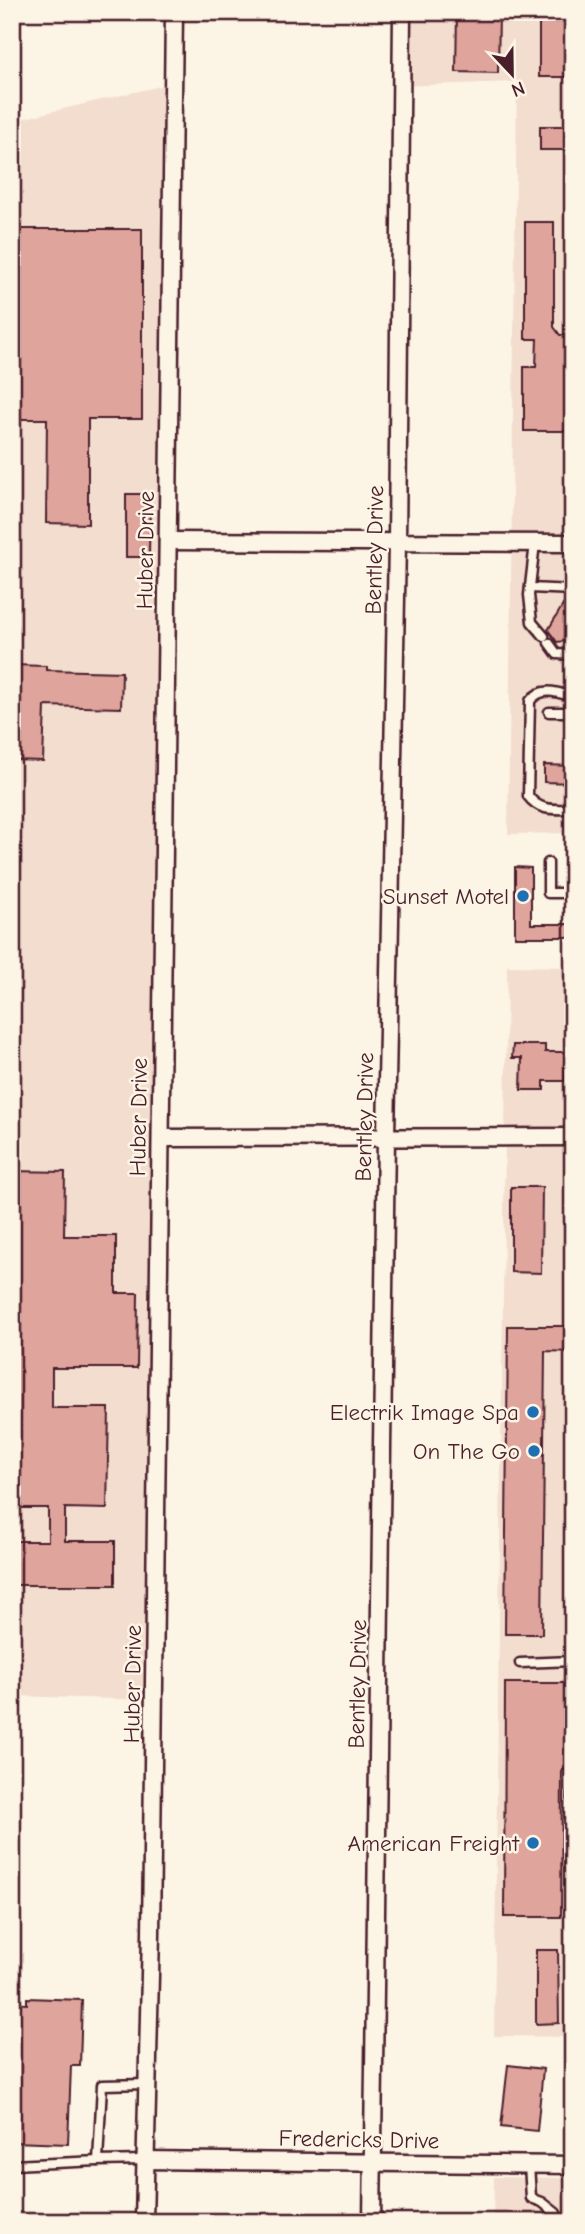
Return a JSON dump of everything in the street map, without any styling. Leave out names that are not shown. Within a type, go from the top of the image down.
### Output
[{"type":"street","name":"Huber Drive","points":[[144,2222],[152,1934],[174,12]]},
{"type":"street","name":"Bentley Drive","points":[[372,2222],[386,1137],[397,543],[402,12]]},
{"type":"street","points":[[168,541],[573,543]]},
{"type":"street","points":[[161,1138],[573,1137]]},
{"type":"street","name":"Fredericks Drive","points":[[144,2160],[573,2165]]},
{"type":"lane","points":[[573,234],[573,315]]},
{"type":"lane","points":[[535,543],[530,588],[532,622],[558,654],[573,655]]},
{"type":"lane","points":[[530,588],[573,590]]},
{"type":"lane","points":[[573,697],[548,690],[535,694],[530,701],[528,796],[542,809],[573,809]]},
{"type":"lane","points":[[549,712],[573,712]]},
{"type":"lane","points":[[548,863],[548,893],[573,893]]},
{"type":"lane","points":[[520,1663],[573,1661]]},
{"type":"lane","points":[[573,1782],[573,1909]]},
{"type":"lane","points":[[98,2161],[102,2085],[147,2084]]},
{"type":"lane","points":[[12,2165],[144,2160]]},
{"type":"lane","points":[[529,2164],[531,2199],[542,2202],[556,2213],[558,2222]]},
{"type":"shaded area","points":[[402,12],[573,12],[573,833],[508,834],[517,82],[400,86]]},
{"type":"shaded area","points":[[173,83],[151,1700],[12,1696],[12,121]]},
{"type":"shaded area","points":[[507,966],[573,967],[573,2037],[494,2036]]},
{"type":"shaded area","points":[[494,2177],[573,2178],[573,2222],[493,2222]]},
{"type":"building","points":[[457,12],[499,12],[498,73],[456,72]]},
{"type":"building","points":[[539,12],[570,12],[570,27],[573,27],[573,66],[569,66],[569,77],[539,77]]},
{"type":"building","points":[[540,126],[573,126],[573,150],[540,150]]},
{"type":"building","points":[[525,222],[554,222],[554,327],[560,335],[573,335],[573,431],[524,431],[524,367],[536,367],[537,339],[525,339]]},
{"type":"building","points":[[12,229],[142,229],[142,419],[88,419],[88,524],[46,523],[47,419],[12,419]]},
{"type":"building","points":[[126,494],[150,494],[149,557],[126,557]]},
{"type":"building","points":[[563,605],[573,615],[573,640],[557,642],[548,630]]},
{"type":"building","points":[[12,665],[46,666],[46,670],[122,672],[121,708],[45,706],[43,761],[12,760]]},
{"type":"building","points":[[544,765],[573,766],[573,783],[544,782]]},
{"type":"building","name":"Sunset Motel","points":[[515,867],[531,868],[531,924],[573,924],[573,937],[515,937]]},
{"type":"building","points":[[513,1045],[545,1045],[545,1052],[565,1052],[565,1081],[544,1081],[544,1090],[521,1090],[522,1058],[512,1058]]},
{"type":"building","points":[[12,1171],[65,1172],[64,1236],[116,1236],[116,1293],[138,1293],[137,1368],[52,1368],[52,1408],[109,1408],[107,1509],[65,1508],[65,1541],[115,1541],[115,1585],[12,1585],[12,1541],[48,1541],[48,1508],[12,1508]]},
{"type":"building","points":[[511,1187],[542,1187],[541,1273],[511,1272]]},
{"type":"building","points":[[508,1326],[573,1326],[573,1352],[545,1351],[542,1634],[505,1634]]},
{"type":"building","name":"American Freight","points":[[505,1683],[572,1683],[571,1770],[562,1770],[561,1917],[504,1917]]},
{"type":"building","points":[[536,1950],[558,1950],[559,2023],[536,2024]]},
{"type":"building","points":[[27,1998],[82,2000],[80,2066],[71,2066],[68,2144],[12,2142],[12,2003],[27,2004]]},
{"type":"building","points":[[508,2065],[543,2069],[537,2131],[501,2127]]},
{"type":"place","name":"Sunset Motel","points":[[523,896]]},
{"type":"place","name":"Electrik Image Spa","points":[[533,1412]]},
{"type":"place","name":"On The Go","points":[[534,1451]]},
{"type":"place","name":"American Freight","points":[[533,1843]]}]
